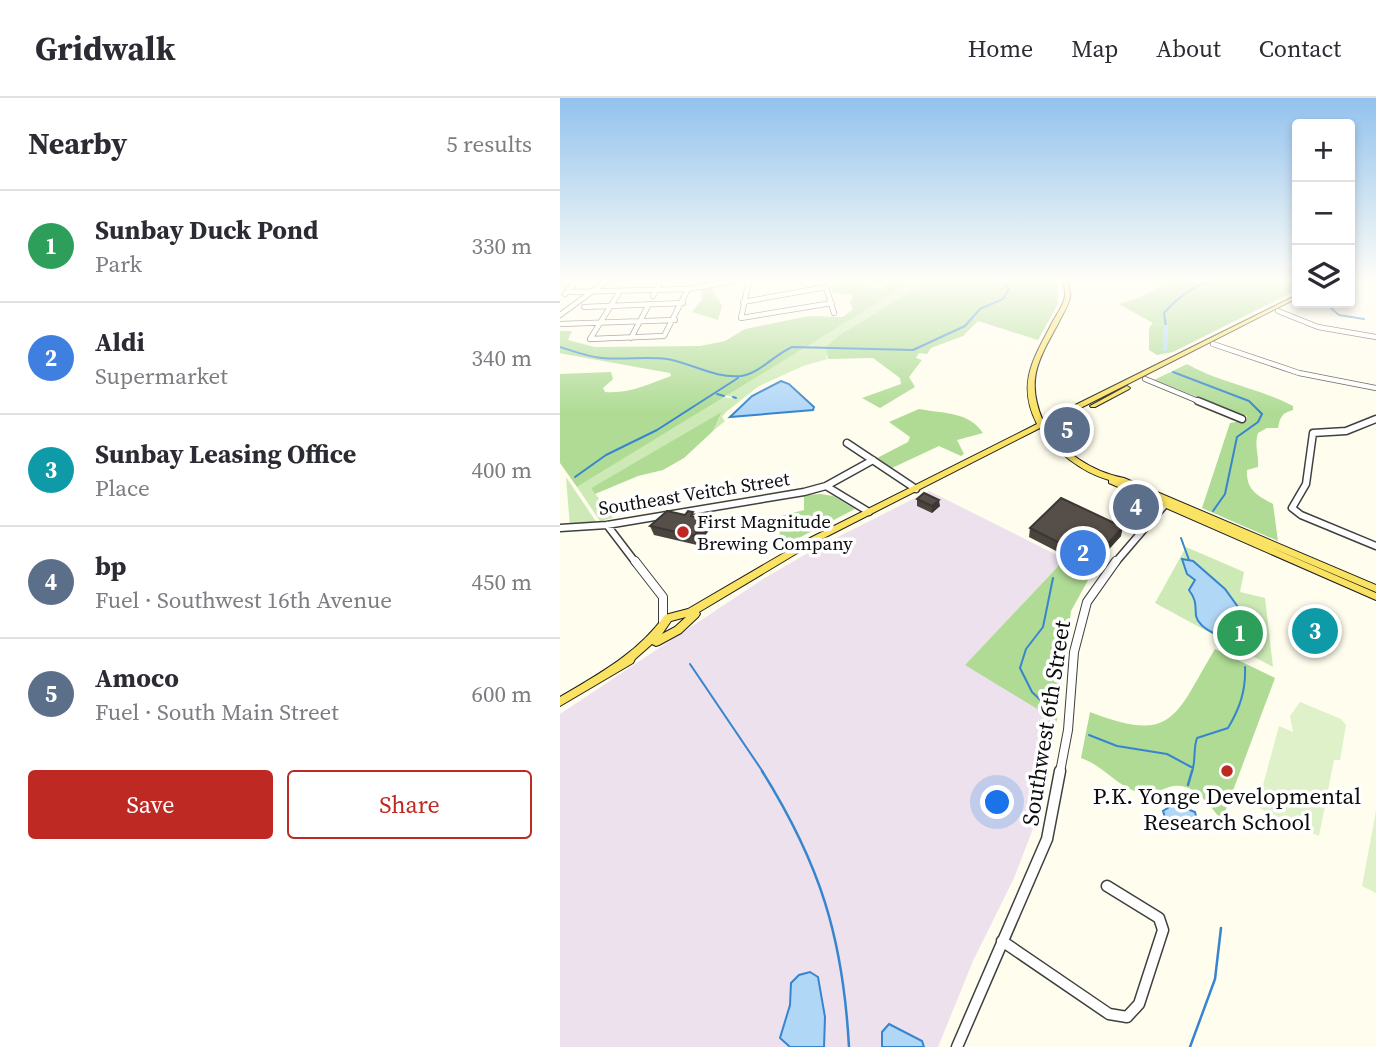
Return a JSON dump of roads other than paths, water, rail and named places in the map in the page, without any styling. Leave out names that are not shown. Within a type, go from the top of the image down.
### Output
[{"type":"main road","points":[[1055,324],[1031,374],[1028,391],[1033,409],[1043,428],[1065,452],[1111,479],[1121,480],[1166,503],[1376,597]]},
{"type":"main road","points":[[560,702],[626,661],[678,619],[719,597],[778,559],[1247,324]]},
{"type":"main road","points":[[1043,428],[1064,414],[1110,394]]},
{"type":"main road","points":[[1033,409],[1045,416],[1064,414]]},
{"type":"main road","points":[[1166,503],[1376,589]]},
{"type":"main road","points":[[560,708],[573,696]]},
{"type":"street","points":[[599,324],[590,339],[664,336],[672,324]]},
{"type":"street","points":[[631,338],[637,324]]},
{"type":"street","points":[[1311,324],[1376,337]]},
{"type":"street","points":[[1210,343],[1321,379],[1376,388]]},
{"type":"street","points":[[1142,377],[1242,419]]},
{"type":"street","points":[[1376,419],[1346,431],[1313,433],[1306,484],[1292,508],[1376,546]]},
{"type":"street","points":[[847,443],[916,489]]},
{"type":"street","name":"Southeast Veitch Street","points":[[563,528],[607,525],[826,486],[873,460]]},
{"type":"street","points":[[826,486],[869,512]]},
{"type":"street","name":"Southwest 6th Street","points":[[957,1047],[1038,864],[1055,811],[1068,730],[1074,652],[1087,603],[1110,568],[1166,503]]},
{"type":"street","points":[[607,525],[661,595],[665,628]]},
{"type":"street","points":[[664,605],[678,619]]},
{"type":"street","points":[[1002,941],[1110,1014],[1127,1017],[1139,1004],[1163,930],[1159,918],[1107,886]]},
{"type":"water","points":[[781,381],[789,384],[814,407],[813,410],[730,417],[752,396]]},
{"type":"water","points":[[1182,559],[1193,561],[1225,589],[1243,614],[1246,634],[1253,647],[1212,632],[1199,622],[1189,590],[1195,580],[1187,574]]},
{"type":"water","points":[[1174,804],[1195,812],[1197,820],[1194,828],[1166,821],[1163,811]]},
{"type":"water","points":[[810,972],[818,977],[825,1017],[824,1047],[790,1047],[780,1038],[790,1005],[791,983],[799,975]]},
{"type":"water","points":[[889,1024],[922,1041],[924,1047],[882,1047],[882,1032]]},
{"type":"waterway","points":[[560,347],[602,358],[667,359],[713,373],[741,376],[792,347],[913,350],[967,324]]},
{"type":"waterway","points":[[1165,349],[1166,327]]},
{"type":"waterway","points":[[1173,372],[1249,401],[1262,414],[1258,422],[1237,437],[1225,494],[1213,511]]},
{"type":"waterway","points":[[575,477],[606,455],[657,430],[738,378]]},
{"type":"waterway","points":[[717,394],[724,396]]},
{"type":"waterway","points":[[1181,538],[1189,560]]},
{"type":"waterway","points":[[1053,578],[1043,627],[1026,649],[1020,668],[1032,692],[1053,712]]},
{"type":"waterway","points":[[690,664],[763,772]]},
{"type":"waterway","points":[[1193,768],[1197,738],[1228,728],[1232,721],[1243,691],[1245,667]]},
{"type":"waterway","points":[[1089,735],[1117,746],[1167,754],[1193,768]]},
{"type":"waterway","points":[[1192,772],[1193,768]]},
{"type":"waterway","points":[[762,771],[799,838],[825,903],[841,971],[849,1047]]},
{"type":"waterway","points":[[1188,785],[1192,771]]},
{"type":"waterway","points":[[1190,1047],[1215,979],[1221,928]]},
{"type":"place","name":"Amoco","points":[[1067,430]]},
{"type":"place","name":"bp","points":[[1136,507]]},
{"type":"place","name":"First Magnitude Brewing Company","points":[[683,532]]},
{"type":"place","name":"Aldi","points":[[1083,553]]},
{"type":"place","name":"Sunbay Leasing Office","points":[[1315,631]]},
{"type":"place","name":"Sunbay Duck Pond","points":[[1240,633]]},
{"type":"place","name":"P.K. Yonge Developmental Research School","points":[[1227,771]]}]
